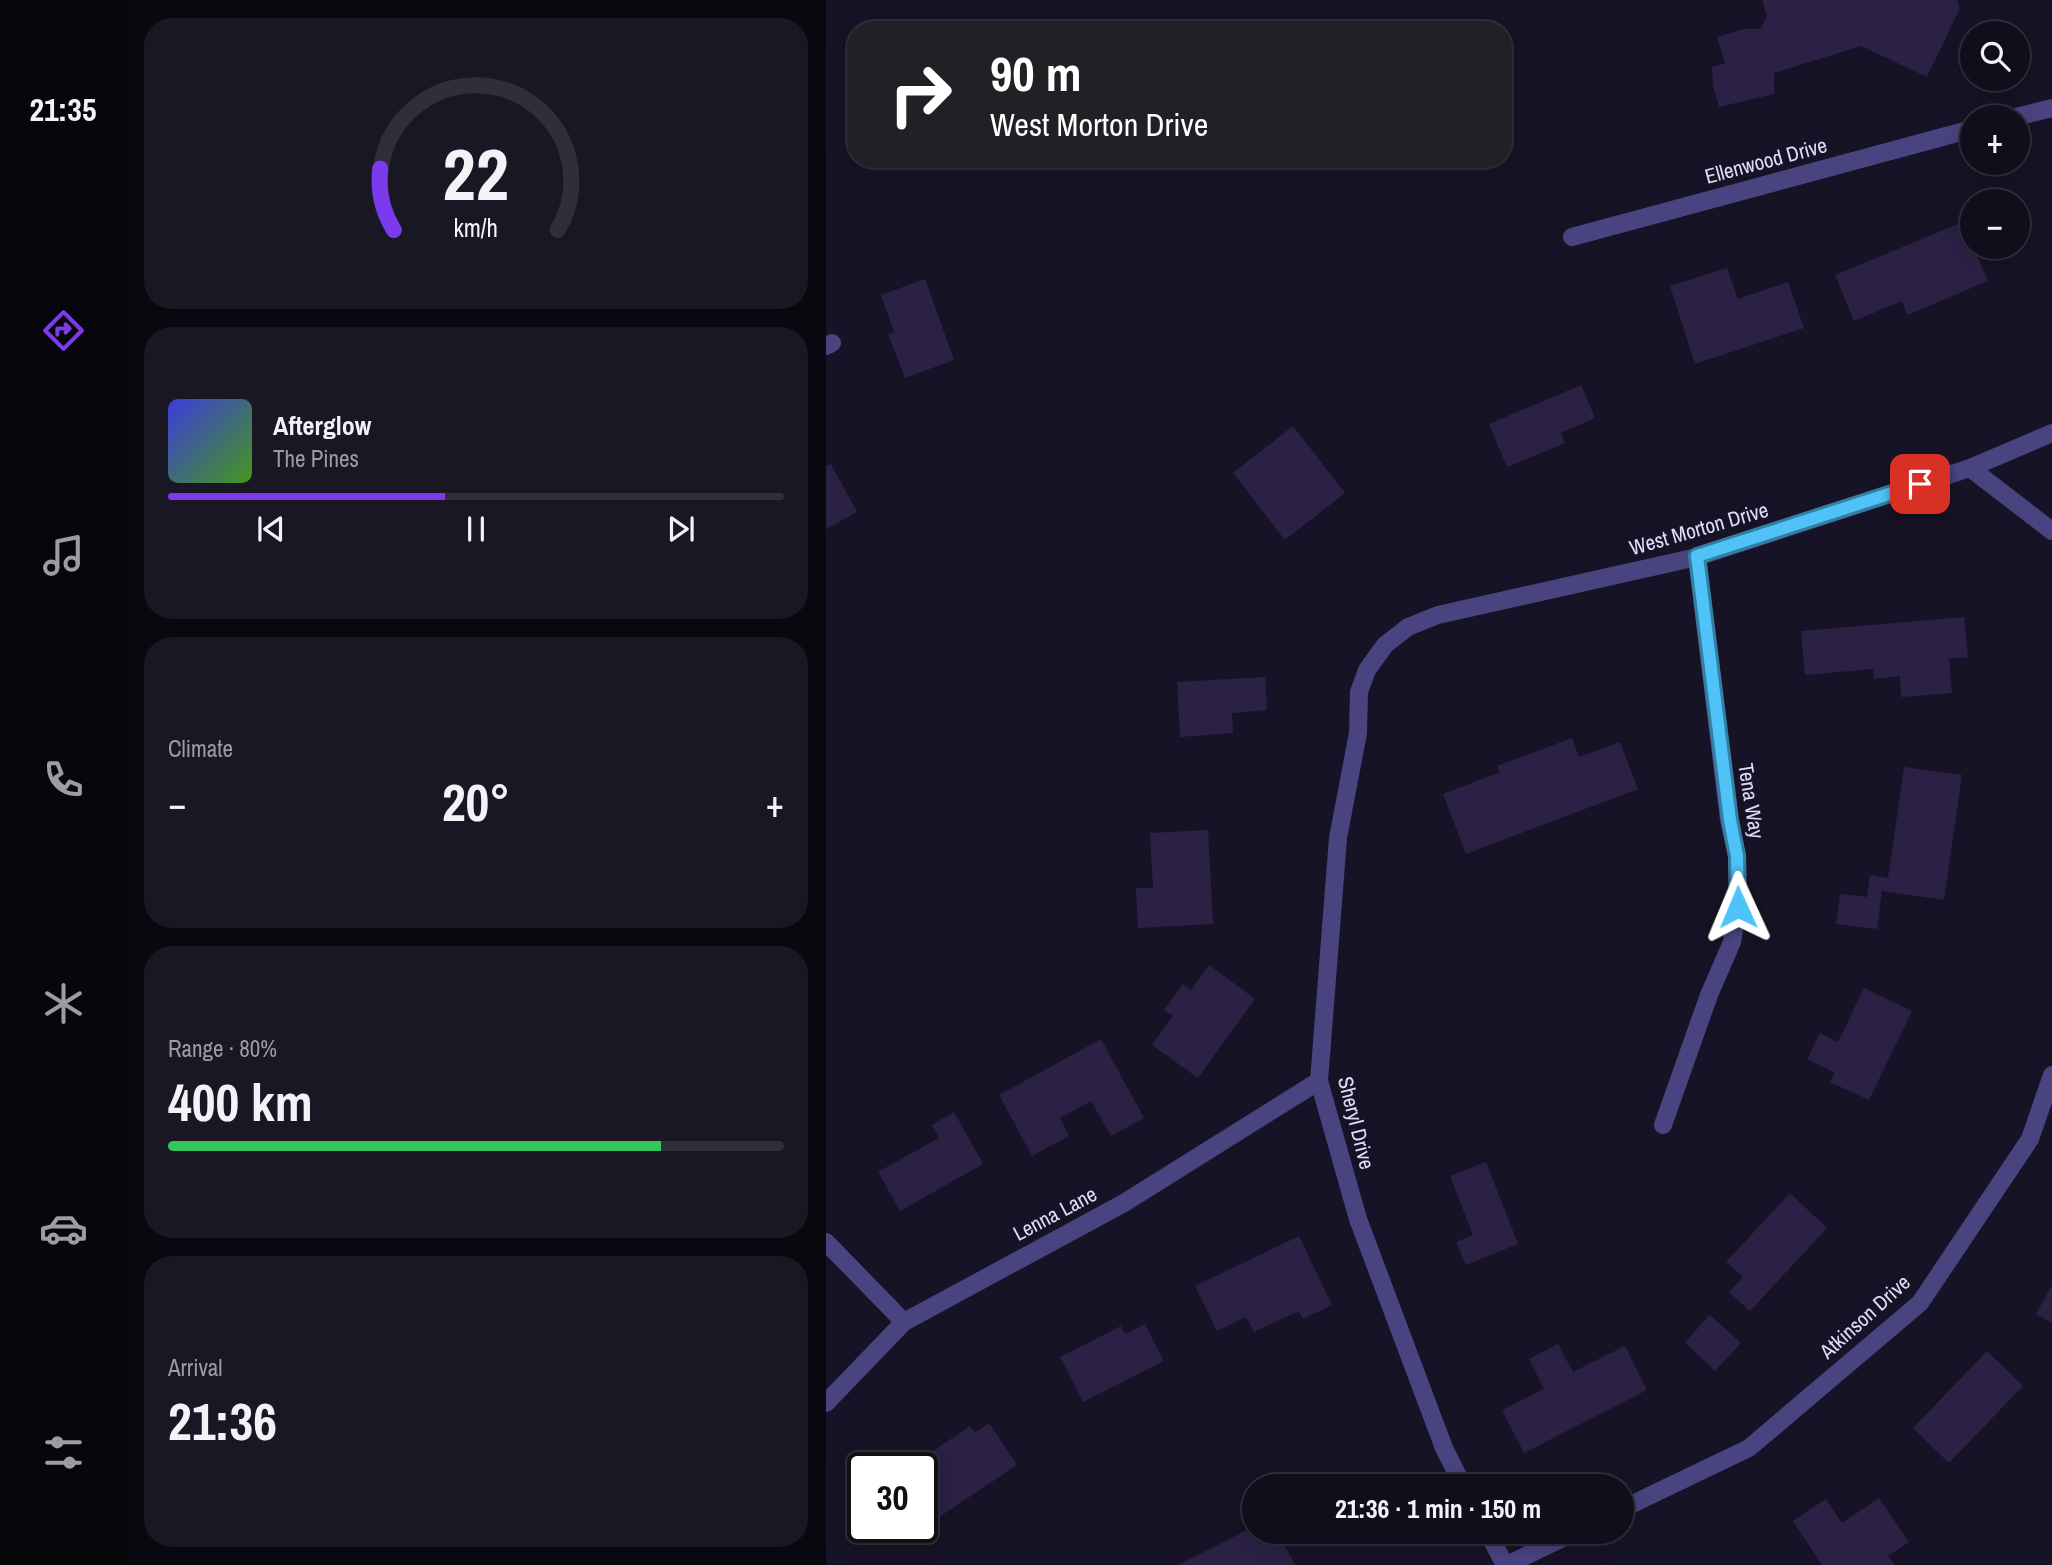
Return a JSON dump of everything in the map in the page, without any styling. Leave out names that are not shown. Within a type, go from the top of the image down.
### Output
[{"type":"street","points":[[2030,113],[2052,107]]},
{"type":"street","name":"Ellenwood Drive","points":[[1572,237],[1960,132]]},
{"type":"street","name":"West Morton Drive","points":[[1367,670],[1385,645],[1408,626],[1438,615],[1697,556],[1970,468],[2052,433]]},
{"type":"street","points":[[1970,468],[2052,531]]},
{"type":"street","name":"Tena Way","points":[[1663,1125],[1732,942],[1738,907],[1737,856],[1730,820],[1697,556]]},
{"type":"street","name":"Sheryl Drive","points":[[1367,670],[1359,692],[1358,733],[1338,838],[1319,1081],[1358,1219],[1444,1448],[1457,1474]]},
{"type":"street","name":"Atkinson Drive","points":[[1634,1503],[1749,1448],[1920,1303],[2030,1139],[2052,1075]]},
{"type":"street","name":"Lenna Lane","points":[[826,1403],[904,1322],[1124,1203],[1319,1081]]},
{"type":"street","points":[[826,1242],[904,1322]]},
{"type":"street","points":[[1494,1544],[1506,1565],[1550,1544]]},
{"type":"building","points":[[1762,0],[1957,0],[1960,8],[1927,77],[1861,46],[1774,73],[1774,94],[1719,107],[1713,85],[1712,67],[1725,63],[1717,37],[1743,29],[1760,29],[1767,16]]},
{"type":"building","points":[[1960,223],[1960,259],[1979,259],[1988,281],[1907,315],[1902,301],[1854,321],[1835,275]]},
{"type":"building","points":[[1727,268],[1738,299],[1788,282],[1804,328],[1695,364],[1670,286]]},
{"type":"building","points":[[925,279],[954,360],[905,378],[888,334],[894,332],[881,295]]},
{"type":"building","points":[[1581,385],[1595,418],[1561,433],[1565,443],[1507,467],[1489,424]]},
{"type":"building","points":[[1293,426],[1345,493],[1285,540],[1233,473]]},
{"type":"building","points":[[831,464],[857,512],[826,529],[826,466]]},
{"type":"building","points":[[1964,617],[1968,657],[1949,659],[1952,693],[1901,697],[1900,676],[1874,679],[1873,669],[1805,675],[1801,631]]},
{"type":"building","points":[[1265,677],[1267,710],[1232,713],[1233,733],[1180,737],[1177,682]]},
{"type":"building","points":[[1572,738],[1579,757],[1620,742],[1638,789],[1466,854],[1443,794],[1500,772],[1497,766]]},
{"type":"building","points":[[1904,767],[1962,775],[1944,900],[1882,891],[1877,929],[1836,924],[1840,894],[1867,897],[1870,875],[1888,878]]},
{"type":"building","points":[[1208,830],[1213,924],[1138,928],[1136,888],[1153,888],[1150,833]]},
{"type":"building","points":[[1209,965],[1255,999],[1198,1078],[1152,1045],[1173,1016],[1164,1010],[1183,984],[1191,990]]},
{"type":"building","points":[[1864,988],[1912,1011],[1869,1100],[1830,1082],[1835,1073],[1807,1059],[1820,1033],[1838,1042]]},
{"type":"building","points":[[1101,1039],[1144,1118],[1111,1136],[1091,1101],[1060,1118],[1069,1136],[1032,1156],[999,1095]]},
{"type":"building","points":[[954,1112],[983,1164],[900,1211],[878,1172],[939,1138],[932,1125]]},
{"type":"building","points":[[1486,1162],[1518,1244],[1466,1265],[1456,1242],[1473,1235],[1450,1176]]},
{"type":"building","points":[[1790,1193],[1827,1228],[1750,1311],[1729,1292],[1743,1277],[1726,1262]]},
{"type":"building","points":[[1299,1236],[1332,1305],[1303,1319],[1299,1311],[1254,1332],[1246,1317],[1217,1331],[1195,1286]]},
{"type":"building","points":[[2052,1285],[2052,1323],[2036,1314]]},
{"type":"building","points":[[1710,1315],[1741,1343],[1715,1371],[1685,1342]]},
{"type":"building","points":[[1145,1324],[1164,1361],[1083,1402],[1060,1357],[1121,1326],[1125,1334]]},
{"type":"building","points":[[1558,1344],[1573,1372],[1625,1346],[1647,1390],[1524,1453],[1502,1410],[1544,1389],[1529,1359]]},
{"type":"building","points":[[1987,1351],[2023,1386],[1949,1463],[1913,1428]]},
{"type":"building","points":[[989,1423],[1017,1465],[938,1518],[938,1452],[932,1452],[970,1426],[975,1433]]},
{"type":"building","points":[[1879,1498],[1909,1542],[1888,1556],[1895,1565],[1822,1565],[1793,1521],[1826,1499],[1842,1523]]},
{"type":"building","points":[[1242,1533],[1242,1544],[1284,1544],[1295,1565],[1178,1565]]},
{"type":"route","points":[[1738,907],[1737,856],[1730,820],[1697,556],[1920,484]]}]
